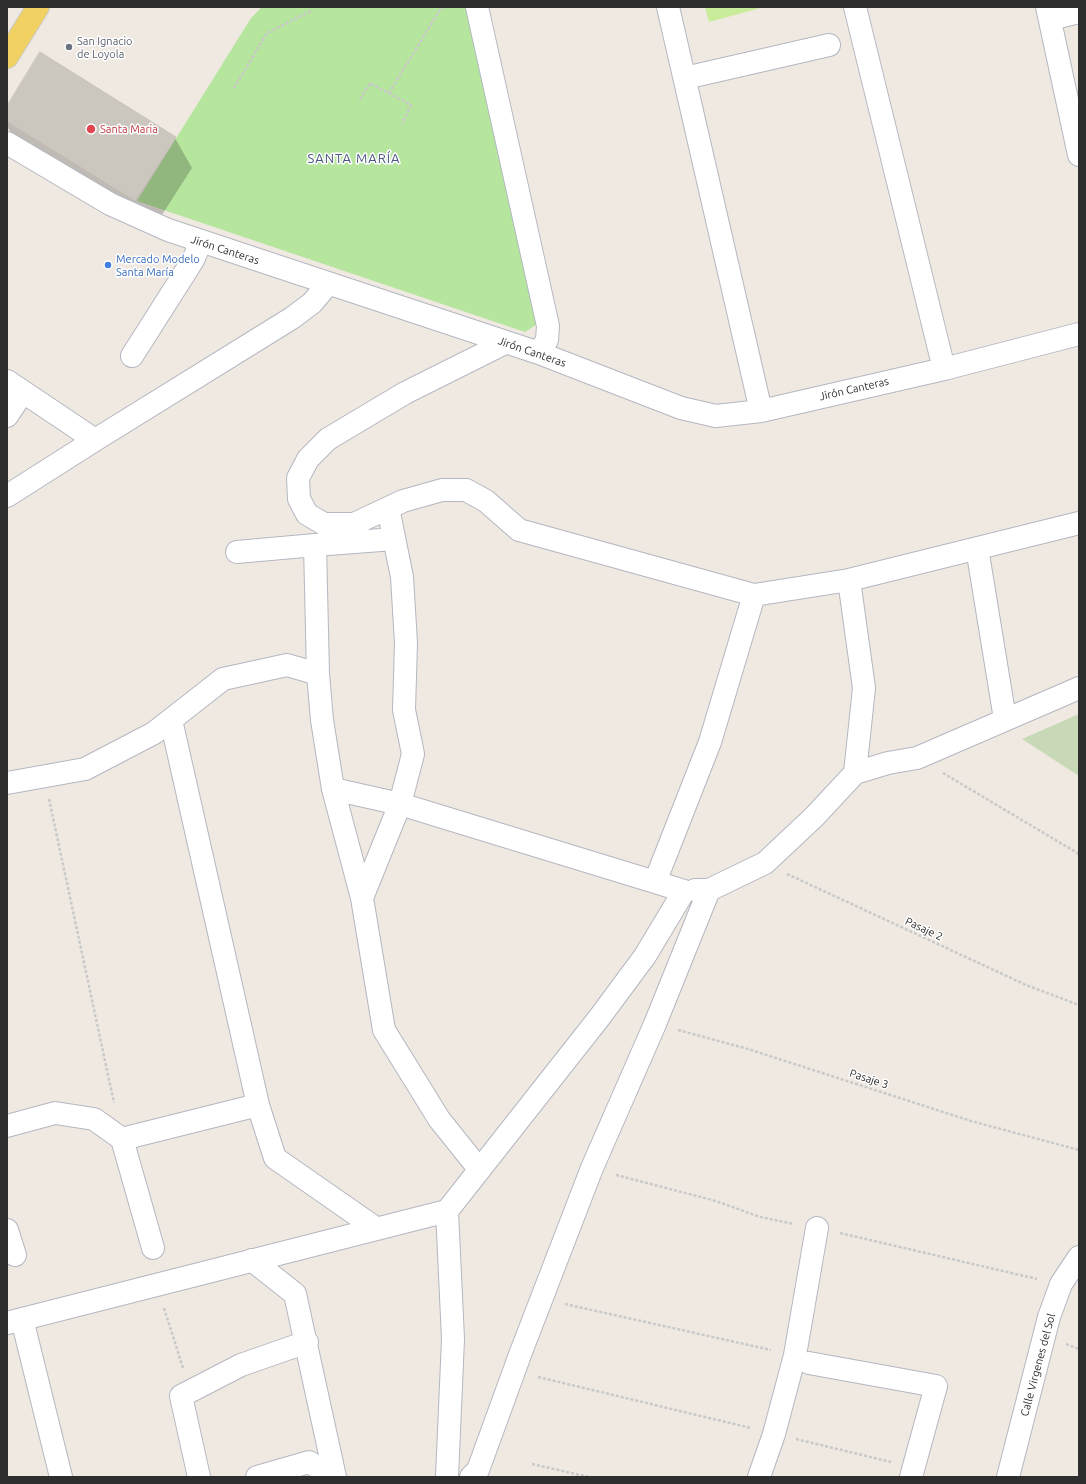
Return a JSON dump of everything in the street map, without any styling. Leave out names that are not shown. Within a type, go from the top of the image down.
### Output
[{"type":"main road","points":[[7,57],[38,7]]},
{"type":"street","points":[[477,7],[548,326],[547,340],[539,353]]},
{"type":"street","points":[[668,7],[762,411]]},
{"type":"street","points":[[856,7],[944,369]]},
{"type":"street","points":[[1079,12],[1049,13],[1079,154]]},
{"type":"street","points":[[685,78],[829,45]]},
{"type":"street","name":"Jirón Canteras","points":[[7,143],[110,204],[168,230],[539,353],[681,408],[716,416],[762,411],[944,369],[1079,334]]},
{"type":"street","points":[[132,356],[193,260],[201,242]]},
{"type":"street","points":[[7,496],[292,318],[312,303],[328,284]]},
{"type":"street","points":[[505,342],[404,393],[328,439],[308,458],[298,478],[300,498],[307,514],[324,524],[354,524],[403,501],[442,490],[466,490],[486,501],[519,530],[754,595],[849,580],[1079,523]]},
{"type":"street","points":[[7,416],[15,386],[95,440]]},
{"type":"street","points":[[362,898],[400,804],[413,754],[404,710],[406,643],[402,577],[388,508]]},
{"type":"street","points":[[237,552],[315,544],[394,539]]},
{"type":"street","points":[[315,544],[318,674],[322,720],[333,789],[362,898],[384,1030],[439,1119],[480,1169]]},
{"type":"street","points":[[977,548],[1005,719]]},
{"type":"street","points":[[849,580],[864,688],[855,773]]},
{"type":"street","points":[[655,882],[710,742],[754,595]]},
{"type":"street","points":[[7,783],[85,769],[154,733],[223,679],[287,665],[318,674]]},
{"type":"street","points":[[333,789],[400,804],[684,891],[709,890],[765,864],[814,817],[855,773],[888,763],[917,758],[1079,688]]},
{"type":"street","points":[[171,720],[258,1105],[275,1158],[377,1229]]},
{"type":"street","points":[[471,1477],[478,1470],[592,1168],[655,1024],[709,890]]},
{"type":"street","points":[[61,1477],[15,1321],[447,1211],[599,1018],[640,962],[684,891]]},
{"type":"street","points":[[122,1139],[258,1105]]},
{"type":"street","points":[[7,1126],[55,1113],[94,1119],[122,1139],[153,1248]]},
{"type":"street","points":[[447,1211],[452,1339],[447,1477]]},
{"type":"street","points":[[759,1477],[802,1359],[817,1228]]},
{"type":"street","points":[[7,1230],[15,1255]]},
{"type":"street","name":"Calle Virgenes del Sol","points":[[1008,1477],[1049,1317],[1061,1284],[1079,1257]]},
{"type":"street","points":[[252,1260],[295,1294],[307,1342],[311,1369],[335,1477]]},
{"type":"street","points":[[199,1477],[181,1396],[241,1365],[307,1342]]},
{"type":"street","points":[[802,1359],[936,1386],[913,1473]]},
{"type":"street","points":[[257,1477],[309,1462],[335,1477]]},
{"type":"path","points":[[388,93],[441,8],[445,7]]},
{"type":"path","points":[[234,88],[267,33],[310,11]]},
{"type":"path","points":[[360,99],[370,83],[411,105],[402,124]]},
{"type":"path","points":[[917,758],[1079,854]]},
{"type":"path","points":[[44,776],[122,1139]]},
{"type":"path","name":"Pasaje 2","points":[[765,864],[1026,985],[1079,1005]]},
{"type":"path","name":"Pasaje 3","points":[[655,1024],[748,1048],[971,1121],[1079,1149]]},
{"type":"path","points":[[157,1284],[186,1377],[181,1396]]},
{"type":"path","points":[[542,1299],[802,1359]]},
{"type":"path","points":[[514,1372],[774,1434],[913,1473]]},
{"type":"path","points":[[532,1464],[590,1477]]},
{"type":"green space","points":[[262,7],[465,7],[539,323],[525,332],[137,201],[251,18]]},
{"type":"green space","points":[[705,7],[764,7],[709,22]]},
{"type":"green space","points":[[1079,714],[1079,776],[1022,739]]},
{"type":"building","name":"Santa Maria","points":[[40,52],[176,137],[135,200],[7,121],[7,106]]},
{"type":"place","name":"San Ignacio de Loyola","points":[[69,47]]},
{"type":"place","name":"Santa Maria","points":[[91,129]]},
{"type":"place","name":"Mercado Modelo Santa María","points":[[108,265]]},
{"type":"district","name":"SANTA MARÍA","points":[[354,159]]}]
